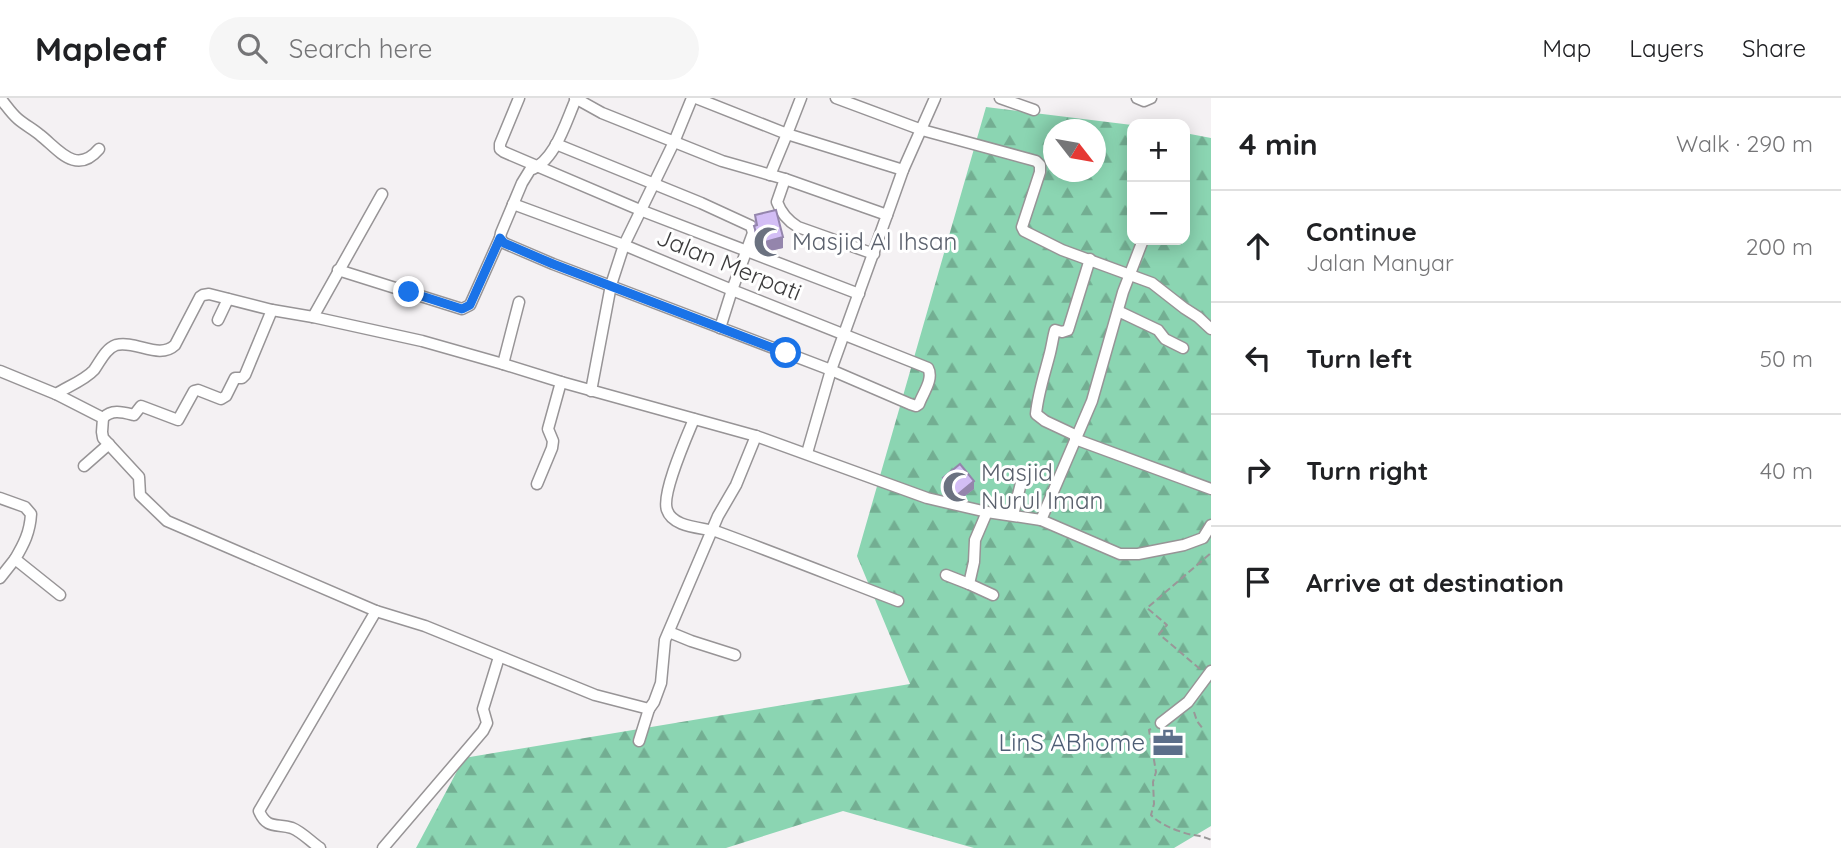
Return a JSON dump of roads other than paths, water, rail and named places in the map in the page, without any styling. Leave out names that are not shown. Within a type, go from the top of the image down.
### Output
[{"type":"street","points":[[0,98],[17,118],[67,158],[88,159],[99,149]]},
{"type":"street","points":[[519,98],[500,144],[500,149],[504,152],[640,210],[859,293]]},
{"type":"street","points":[[591,391],[611,285],[624,245],[694,98],[787,134],[903,170]]},
{"type":"street","points":[[770,175],[801,98]]},
{"type":"street","points":[[836,98],[922,130],[1035,161],[1040,165],[1040,172],[1022,227],[1024,231],[1062,250],[1152,283],[1211,330]]},
{"type":"street","points":[[807,453],[844,333],[903,170],[935,98]]},
{"type":"street","points":[[1000,98],[1034,110]]},
{"type":"street","points":[[1137,98],[1144,101],[1151,98]]},
{"type":"street","points":[[338,270],[466,308],[470,305],[526,175],[530,170],[539,167],[550,155],[580,99],[602,113],[722,161],[785,179],[887,215]]},
{"type":"street","points":[[556,144],[749,224],[753,233],[720,328]]},
{"type":"street","points":[[785,179],[777,202],[792,223],[874,254]]},
{"type":"street","points":[[313,317],[382,194]]},
{"type":"street","name":"Jalan Merpati","points":[[513,204],[624,245],[844,333],[928,368],[931,376],[916,406],[831,370]]},
{"type":"street","points":[[500,238],[504,243],[541,259],[831,370]]},
{"type":"street","points":[[1041,520],[1092,401],[1129,273],[1141,245]]},
{"type":"street","points":[[1090,260],[1068,330],[1054,332],[1036,414],[1076,437],[1211,489]]},
{"type":"street","points":[[56,394],[88,374],[110,348],[118,345],[138,345],[159,351],[171,349],[203,295],[209,294],[422,341],[756,436],[927,498],[988,512],[1041,520],[1120,554],[1157,551],[1207,541],[1211,525]]},
{"type":"street","points":[[218,320],[228,299]]},
{"type":"street","points":[[503,364],[519,302]]},
{"type":"street","points":[[272,310],[245,374],[234,380],[226,396],[221,399],[194,391],[178,419],[141,406],[134,415],[121,411],[108,413],[103,418],[102,435],[139,477],[140,495],[167,521],[376,611],[425,626],[595,695],[649,709]]},
{"type":"street","points":[[1118,311],[1158,330],[1165,340],[1183,348]]},
{"type":"street","points":[[0,371],[56,394],[103,418]]},
{"type":"street","points":[[537,484],[552,448],[553,441],[548,429],[561,382]]},
{"type":"street","points":[[694,419],[668,488],[665,505],[675,522],[712,530],[898,601]]},
{"type":"street","points":[[639,741],[661,682],[665,640],[756,436]]},
{"type":"street","points":[[84,466],[109,444]]},
{"type":"street","points":[[1013,515],[1022,479]]},
{"type":"street","points":[[0,498],[25,507],[31,514],[25,541],[0,578]]},
{"type":"street","points":[[969,584],[975,540],[988,512]]},
{"type":"street","points":[[15,559],[60,595]]},
{"type":"street","points":[[946,575],[993,595]]},
{"type":"street","points":[[320,848],[294,829],[269,824],[259,814],[259,809],[376,611]]},
{"type":"street","points":[[669,632],[734,654]]},
{"type":"street","points":[[383,848],[484,731],[486,723],[483,709],[499,657]]},
{"type":"street","points":[[1161,723],[1188,702],[1209,674]]},
{"type":"place","name":"Masjid Al Ihsan","points":[[769,242]]},
{"type":"place","name":"Masjid Nurul Iman","points":[[958,487]]},
{"type":"place","name":"LinS ABhome","points":[[1168,743]]}]
